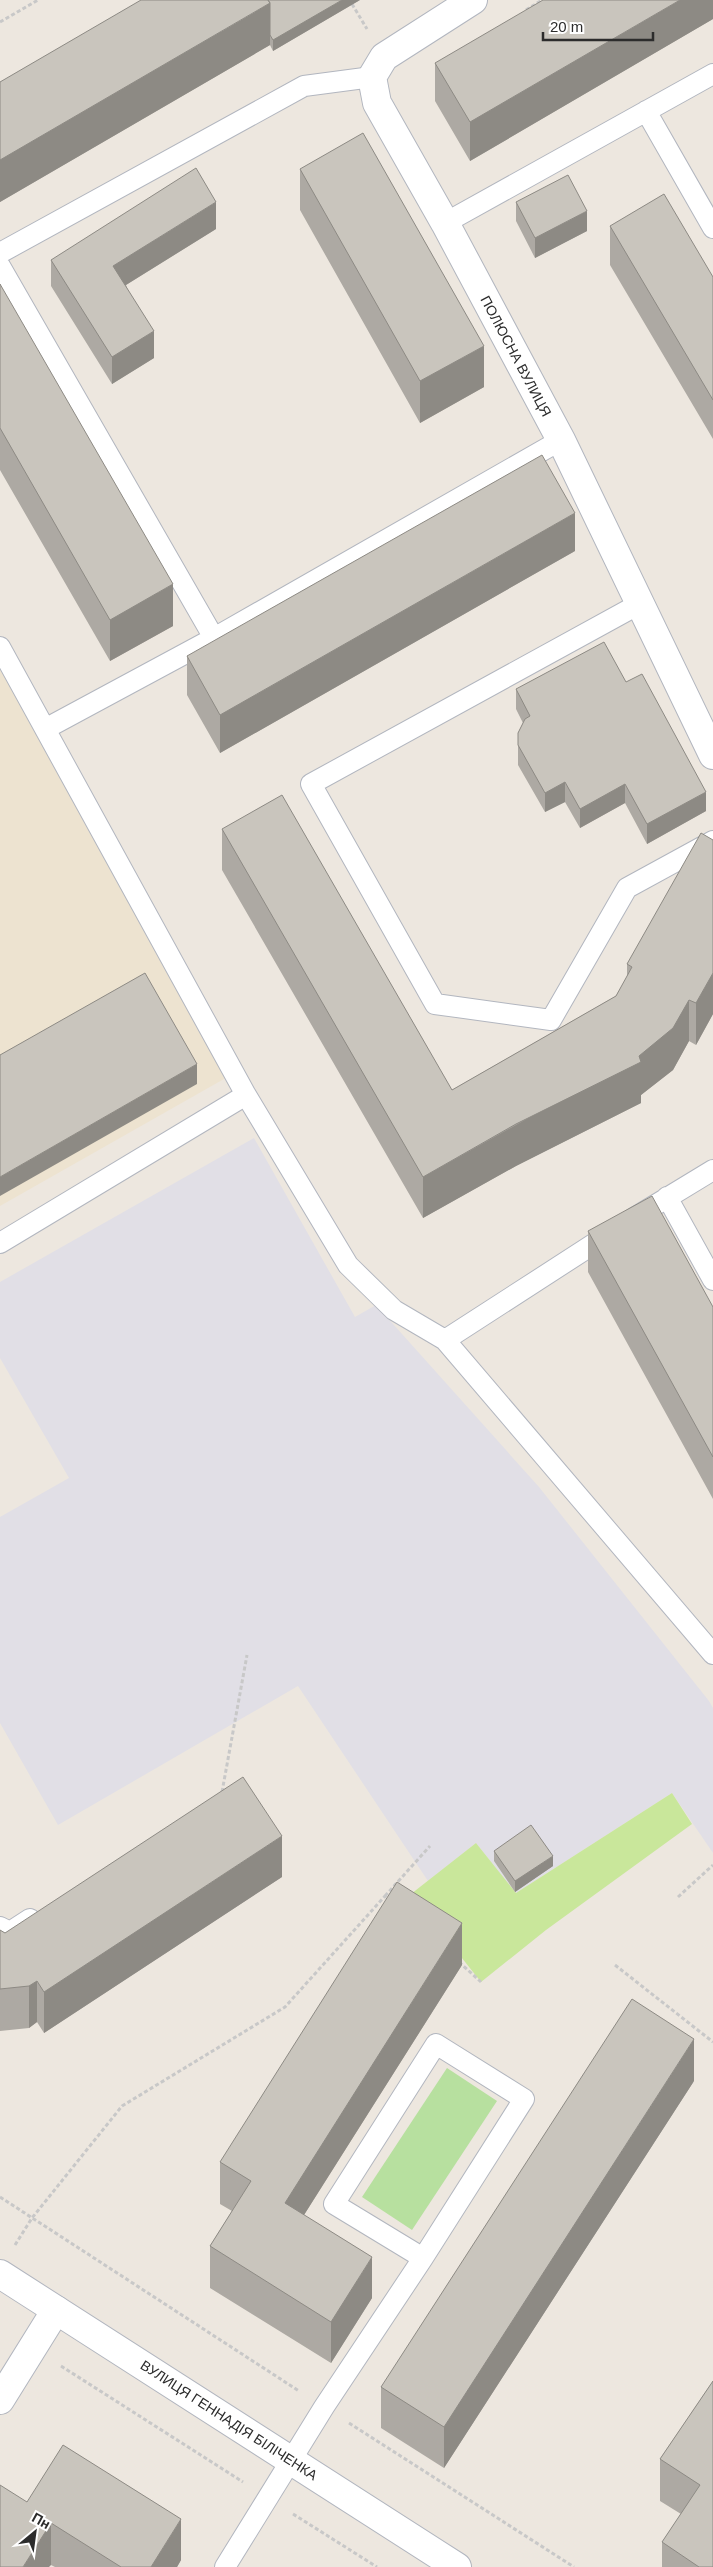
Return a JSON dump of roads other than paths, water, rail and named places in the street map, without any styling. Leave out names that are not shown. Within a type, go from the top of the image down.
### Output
[{"type":"street","points":[[372,77],[384,57],[473,0]]},
{"type":"street","name":"ПОЛЮСНА ВУЛИЦЯ","points":[[372,77],[377,103],[445,223],[561,440],[713,755]]},
{"type":"street","name":"ВУЛИЦЯ ГЕННАДІЯ БІЛІЧЕНКА","points":[[5,2263],[56,2310],[457,2567]]},
{"type":"street","points":[[0,2400],[56,2310]]},
{"type":"lane","points":[[445,223],[713,74]]},
{"type":"lane","points":[[0,254],[304,86],[372,77]]},
{"type":"lane","points":[[646,111],[713,228]]},
{"type":"lane","points":[[0,266],[214,638]]},
{"type":"lane","points":[[45,729],[214,638],[561,440]]},
{"type":"lane","points":[[641,603],[311,784],[435,1004],[551,1020],[627,888],[713,841]]},
{"type":"lane","points":[[0,647],[246,1094],[348,1265],[394,1310],[445,1340],[713,1654]]},
{"type":"lane","points":[[0,1243],[246,1094]]},
{"type":"lane","points":[[445,1340],[667,1197],[713,1170]]},
{"type":"lane","points":[[667,1197],[713,1280]]},
{"type":"lane","points":[[0,1927],[10,1932],[43,1911]]},
{"type":"lane","points":[[225,2567],[324,2407],[423,2258],[524,2098],[436,2044],[334,2204],[423,2258]]}]
